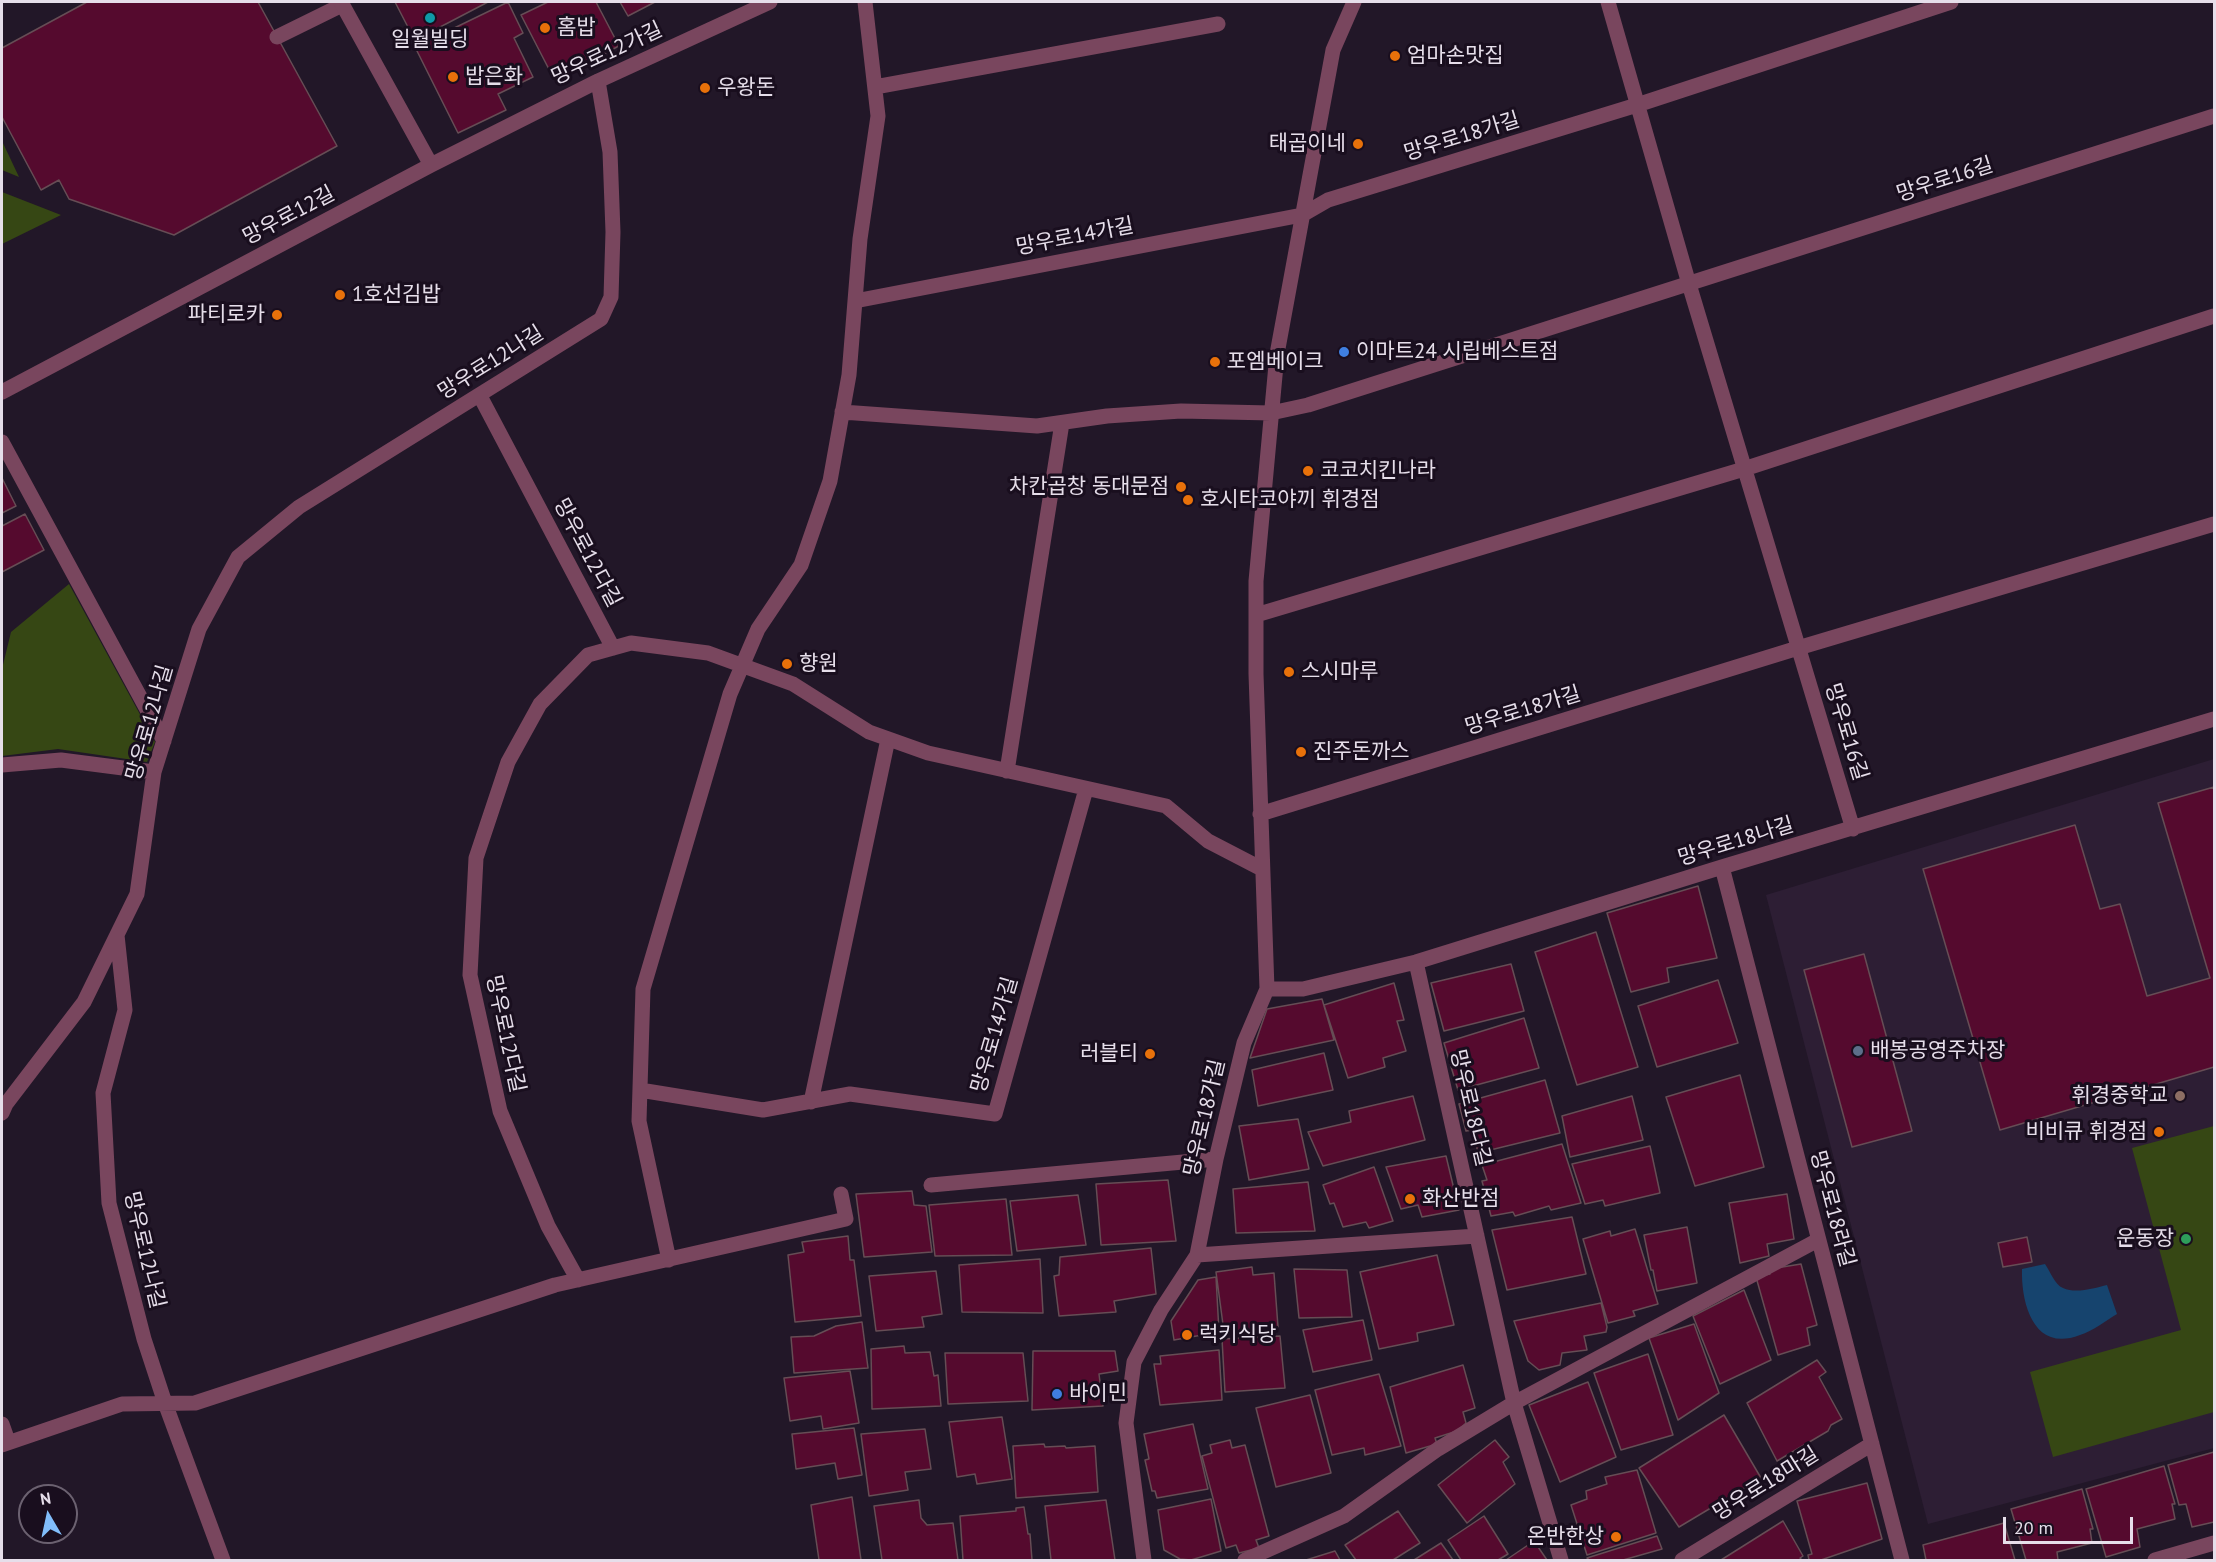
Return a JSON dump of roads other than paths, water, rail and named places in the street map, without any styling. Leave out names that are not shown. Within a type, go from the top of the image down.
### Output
[{"type":"street","name":"망우로12가길","points":[[431,165],[598,81],[770,2]]},
{"type":"street","points":[[669,1260],[639,1120],[642,989],[730,694],[758,629],[801,565],[830,481],[849,375],[860,238],[878,116],[865,2]]},
{"type":"street","name":"망우로18가길","points":[[1144,1560],[1126,1423],[1134,1362],[1161,1310],[1197,1255],[1216,1159],[1244,1043],[1267,989],[1256,674],[1256,581],[1276,354],[1333,50],[1354,2]]},
{"type":"street","name":"망우로16길","points":[[1608,2],[1689,284],[1853,829]]},
{"type":"street","points":[[1637,105],[1951,2]]},
{"type":"street","points":[[277,37],[341,3],[431,165]]},
{"type":"street","points":[[875,87],[1218,24]]},
{"type":"street","name":"망우로12나길","points":[[223,1560],[144,1339],[109,1203],[103,1093],[125,1010],[117,935],[138,894],[154,772],[200,629],[237,557],[299,507],[601,319],[611,297],[613,231],[610,152],[598,81]]},
{"type":"street","name":"망우로18가길","points":[[1302,215],[1328,200],[1637,105]]},
{"type":"street","name":"망우로16길","points":[[1689,284],[2214,116]]},
{"type":"street","name":"망우로12길","points":[[2,392],[431,165]]},
{"type":"street","name":"망우로14가길","points":[[855,301],[1302,215]]},
{"type":"street","points":[[842,412],[1037,426],[1107,416],[1181,411],[1271,413],[1308,405],[1689,284]]},
{"type":"street","points":[[1256,615],[1744,469],[2214,316]]},
{"type":"street","name":"망우로12다길","points":[[480,396],[613,648],[588,655],[540,704],[508,762],[476,858],[470,975],[500,1111],[548,1226],[578,1280]]},
{"type":"street","points":[[1007,771],[1062,423]]},
{"type":"street","points":[[2,442],[164,741]]},
{"type":"street","points":[[1798,648],[2214,524]]},
{"type":"street","points":[[613,648],[631,643],[708,653],[793,684],[868,732],[928,753],[1166,806],[1208,841],[1262,869]]},
{"type":"street","name":"망우로18가길","points":[[1260,814],[1798,648]]},
{"type":"street","name":"망우로18나길","points":[[1267,989],[1303,989],[1416,963],[1722,867],[2214,719]]},
{"type":"street","points":[[812,1102],[888,739]]},
{"type":"street","points":[[2,765],[60,760],[154,772]]},
{"type":"street","name":"망우로14가길","points":[[640,1090],[763,1110],[850,1094],[995,1114],[1086,789]]},
{"type":"street","name":"망우로18라길","points":[[1722,867],[1902,1560]]},
{"type":"street","points":[[2,1113],[6,1104],[84,1002],[117,935]]},
{"type":"street","name":"망우로18다길","points":[[1416,963],[1514,1403],[1561,1560]]},
{"type":"street","points":[[931,1185],[1216,1159]]},
{"type":"street","points":[[2,1425],[5,1443],[122,1404],[195,1403],[544,1289],[846,1219],[841,1194]]},
{"type":"street","points":[[1197,1255],[1477,1236]]},
{"type":"street","points":[[1245,1560],[1344,1516],[1438,1449],[1514,1403],[1818,1240]]},
{"type":"street","name":"망우로18마길","points":[[1682,1560],[1872,1444]]},
{"type":"street","points":[[2156,1560],[2214,1543]]},
{"type":"water","points":[[2045,1264],[2055,1281],[2068,1290],[2091,1289],[2107,1285],[2117,1314],[2090,1331],[2064,1339],[2051,1337],[2041,1331],[2033,1322],[2024,1297],[2022,1269]]},
{"type":"place","name":"일월빌딩","points":[[430,18]]},
{"type":"place","name":"홈밥","points":[[545,28]]},
{"type":"place","name":"엄마손맛집","points":[[1395,56]]},
{"type":"place","name":"밥은화","points":[[453,77]]},
{"type":"place","name":"우왕돈","points":[[705,88]]},
{"type":"place","name":"태곱이네","points":[[1358,144]]},
{"type":"place","name":"1호선김밥","points":[[340,295]]},
{"type":"place","name":"파티로카","points":[[277,315]]},
{"type":"place","name":"이마트24 시립베스트점","points":[[1344,352]]},
{"type":"place","name":"포엠베이크","points":[[1215,362]]},
{"type":"place","name":"코코치킨나라","points":[[1308,471]]},
{"type":"place","name":"차칸곱창 동대문점","points":[[1181,487]]},
{"type":"place","name":"호시타코야끼 휘경점","points":[[1188,500]]},
{"type":"place","name":"향원","points":[[787,664]]},
{"type":"place","name":"스시마루","points":[[1289,672]]},
{"type":"place","name":"진주돈까스","points":[[1301,752]]},
{"type":"place","name":"배봉공영주차장","points":[[1858,1051]]},
{"type":"place","name":"러블티","points":[[1150,1054]]},
{"type":"place","name":"휘경중학교","points":[[2180,1096]]},
{"type":"place","name":"비비큐 휘경점","points":[[2159,1132]]},
{"type":"place","name":"화산반점","points":[[1410,1199]]},
{"type":"place","name":"운동장","points":[[2186,1239]]},
{"type":"place","name":"럭키식당","points":[[1187,1335]]},
{"type":"place","name":"바이민","points":[[1057,1394]]},
{"type":"place","name":"온반한상","points":[[1616,1537]]}]
